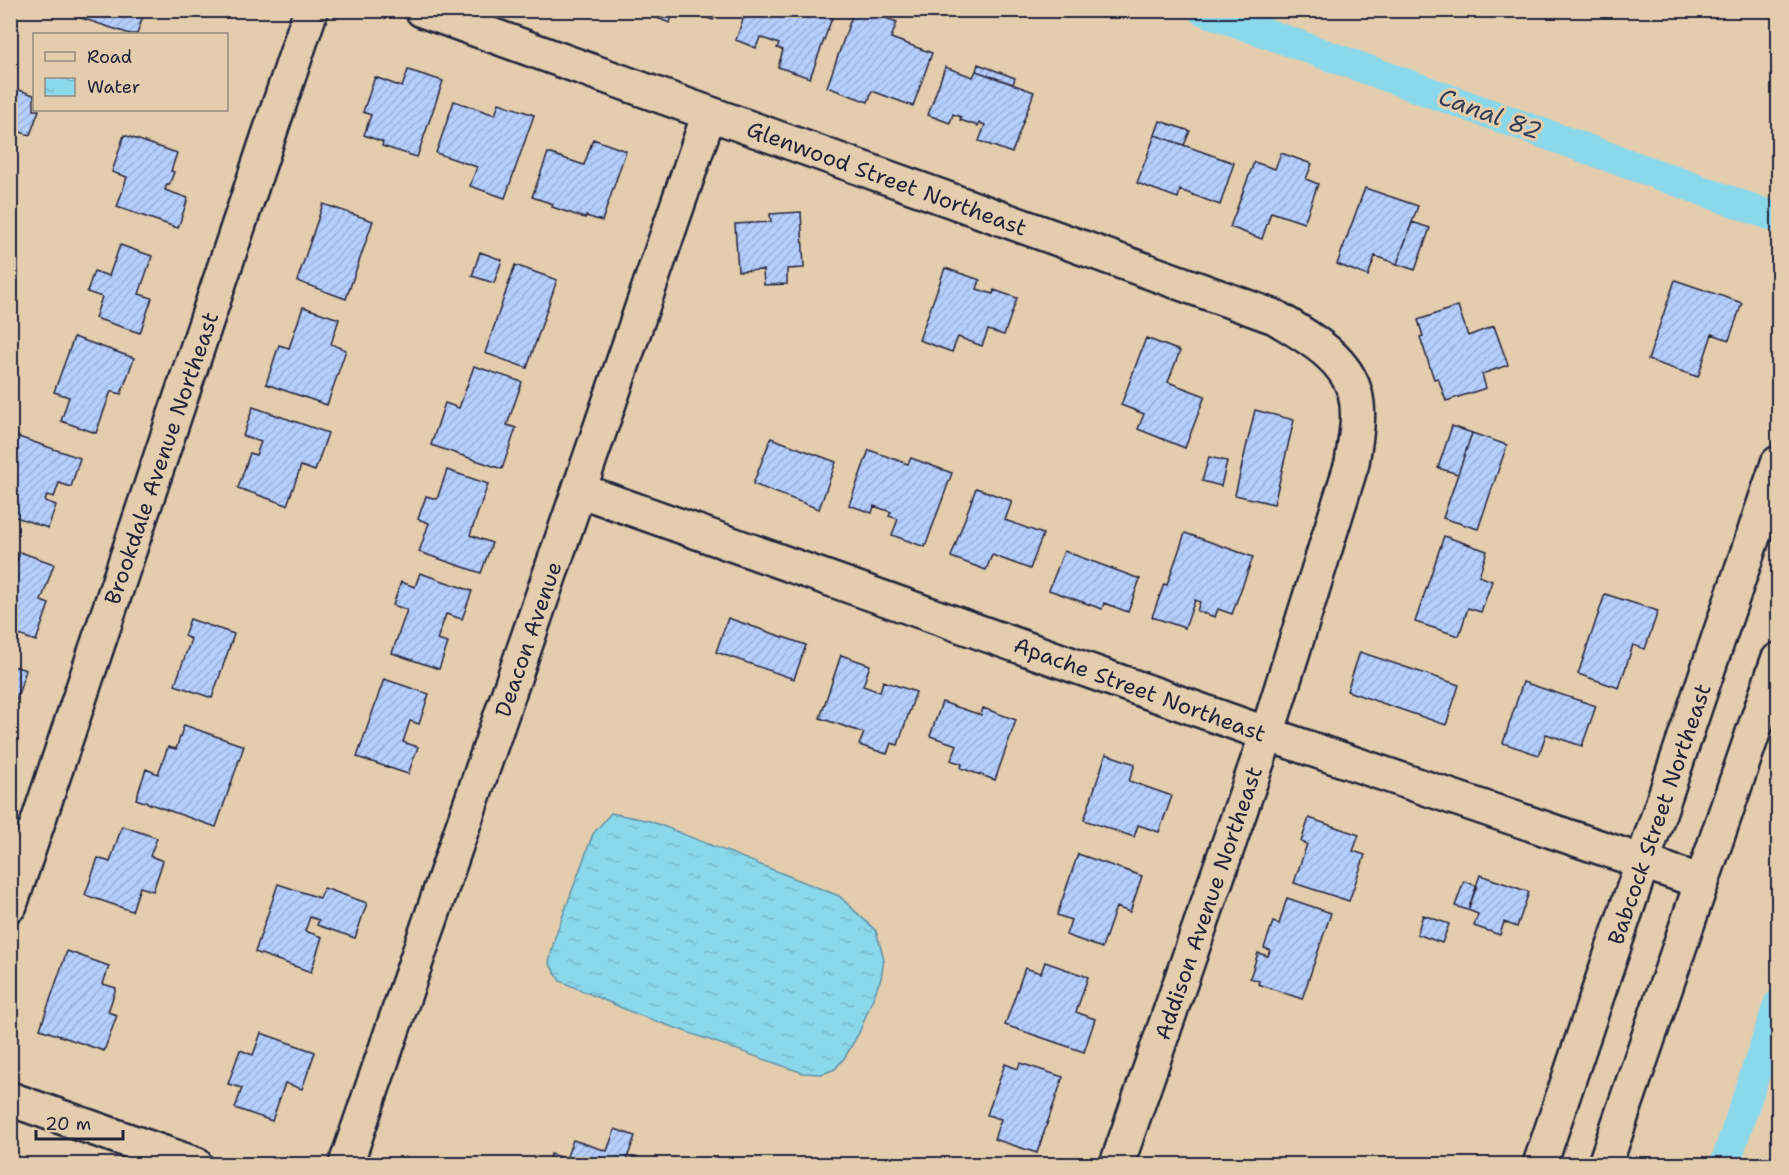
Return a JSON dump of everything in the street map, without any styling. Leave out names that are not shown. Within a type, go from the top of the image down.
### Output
[{"type":"street","name":"Brookdale Avenue Northeast","points":[[10,905],[311,10]]},
{"type":"street","name":"Glenwood Street Northeast","points":[[422,10],[1275,317],[1309,338],[1340,365]]},
{"type":"street","name":"Deacon Avenue","points":[[346,1164],[709,114]]},
{"type":"street","name":"Addison Avenue Northeast","points":[[1117,1164],[1267,734],[1352,463],[1358,425],[1355,392],[1340,365]]},
{"type":"street","name":"Babcock Street Northeast","points":[[1540,1164],[1779,464]]},
{"type":"street","name":"Apache Street Northeast","points":[[579,490],[1267,734],[1702,882]]},
{"type":"street","points":[[1605,1164],[1779,660]]},
{"type":"street","points":[[10,1099],[195,1164]]},
{"type":"water","points":[[611,813],[650,821],[839,896],[876,931],[884,959],[881,978],[859,1033],[835,1069],[822,1074],[803,1073],[636,1014],[560,981],[549,963],[555,937],[593,834]]},
{"type":"building","points":[[73,10],[145,10],[137,33],[127,33],[72,15]]},
{"type":"building","points":[[636,10],[674,10],[670,23]]},
{"type":"building","points":[[685,10],[717,10],[713,20]]},
{"type":"building","points":[[746,10],[835,10],[810,78],[778,67],[783,50],[777,48],[779,44],[760,37],[756,48],[736,40]]},
{"type":"building","points":[[854,10],[864,10],[897,22],[891,38],[932,53],[913,106],[872,91],[868,102],[827,87]]},
{"type":"building","points":[[978,64],[1015,78],[1013,84],[976,71]]},
{"type":"building","points":[[945,67],[973,77],[976,71],[1034,92],[1012,153],[979,141],[985,125],[979,123],[978,126],[960,120],[961,117],[953,114],[950,123],[928,115]]},
{"type":"building","points":[[408,70],[443,81],[417,157],[382,146],[383,142],[364,135],[371,115],[363,112],[375,77],[402,87]]},
{"type":"building","points":[[10,87],[33,95],[33,111],[39,111],[30,135],[10,129]]},
{"type":"building","points":[[454,101],[495,115],[499,103],[534,115],[505,198],[470,186],[477,167],[436,153]]},
{"type":"building","points":[[1160,121],[1190,131],[1184,145],[1155,135]]},
{"type":"building","points":[[124,135],[177,153],[171,171],[174,172],[165,190],[188,198],[178,228],[117,207],[127,177],[112,172]]},
{"type":"building","points":[[1155,135],[1234,163],[1220,205],[1180,190],[1178,198],[1137,183]]},
{"type":"building","points":[[593,139],[626,151],[602,221],[552,207],[553,204],[532,197],[548,153],[584,165]]},
{"type":"building","points":[[1281,153],[1312,164],[1306,179],[1318,184],[1304,223],[1271,212],[1262,239],[1230,227],[1254,162],[1275,169]]},
{"type":"building","points":[[1365,188],[1418,206],[1397,264],[1375,256],[1368,276],[1337,264]]},
{"type":"building","points":[[323,204],[373,221],[346,299],[297,281]]},
{"type":"building","points":[[801,212],[804,268],[787,269],[787,284],[764,285],[763,270],[738,271],[735,224],[771,222],[770,214]]},
{"type":"building","points":[[1412,222],[1430,228],[1415,270],[1397,264]]},
{"type":"building","points":[[120,245],[152,256],[139,294],[152,298],[140,333],[95,318],[102,297],[87,292],[94,271],[109,276]]},
{"type":"building","points":[[480,252],[502,260],[494,283],[472,276]]},
{"type":"building","points":[[515,265],[557,280],[527,368],[485,353]]},
{"type":"building","points":[[945,268],[980,280],[977,289],[993,294],[994,290],[1017,298],[1004,335],[988,330],[982,346],[958,337],[952,352],[919,340]]},
{"type":"building","points":[[1675,280],[1742,303],[1729,340],[1712,334],[1698,377],[1648,360]]},
{"type":"building","points":[[1458,306],[1468,336],[1494,326],[1508,365],[1482,374],[1486,388],[1446,401],[1438,378],[1434,379],[1420,337],[1423,336],[1418,320]]},
{"type":"building","points":[[303,307],[339,319],[331,344],[346,350],[327,405],[266,384],[279,345],[289,348]]},
{"type":"building","points":[[74,337],[134,358],[121,394],[111,391],[96,433],[61,421],[69,397],[54,392]]},
{"type":"building","points":[[1146,338],[1180,351],[1168,382],[1205,396],[1185,448],[1138,429],[1144,414],[1121,405]]},
{"type":"building","points":[[474,366],[522,382],[507,425],[516,428],[502,469],[431,445],[445,403],[459,408]]},
{"type":"building","points":[[253,407],[328,433],[315,471],[301,466],[287,505],[238,488],[250,453],[256,455],[261,442],[243,436]]},
{"type":"building","points":[[1255,410],[1294,420],[1274,504],[1235,495]]},
{"type":"building","points":[[1452,426],[1472,433],[1458,474],[1438,468]]},
{"type":"building","points":[[1472,433],[1507,445],[1478,529],[1443,518]]},
{"type":"building","points":[[10,434],[80,458],[71,487],[59,483],[54,497],[47,495],[45,501],[56,505],[48,528],[10,515]]},
{"type":"building","points":[[771,438],[836,462],[819,509],[753,484]]},
{"type":"building","points":[[869,450],[908,464],[911,458],[952,473],[925,547],[892,535],[898,519],[889,516],[891,512],[874,506],[872,513],[849,505]]},
{"type":"building","points":[[1209,457],[1227,461],[1221,486],[1202,481]]},
{"type":"building","points":[[447,470],[488,484],[470,535],[492,543],[481,573],[419,552],[429,523],[418,519],[426,496],[437,499]]},
{"type":"building","points":[[976,488],[1012,501],[1005,520],[1043,534],[1030,569],[992,555],[986,570],[951,557]]},
{"type":"building","points":[[1185,533],[1253,557],[1232,614],[1218,609],[1215,617],[1197,611],[1200,602],[1195,600],[1185,628],[1152,617],[1164,584],[1167,585]]},
{"type":"building","points":[[1444,536],[1487,551],[1479,576],[1492,581],[1481,612],[1468,608],[1459,636],[1415,622]]},
{"type":"building","points":[[1064,551],[1140,579],[1128,612],[1104,603],[1102,609],[1049,590]]},
{"type":"building","points":[[20,552],[54,564],[41,601],[49,604],[36,641],[10,632],[10,579]]},
{"type":"building","points":[[420,573],[472,591],[462,619],[446,614],[437,640],[448,643],[439,669],[392,653],[407,610],[393,605],[401,582],[415,587]]},
{"type":"building","points":[[1605,594],[1658,611],[1645,649],[1633,645],[1619,688],[1578,674]]},
{"type":"building","points":[[728,618],[806,645],[794,679],[716,652]]},
{"type":"building","points":[[190,619],[234,634],[212,698],[175,685],[191,639],[184,636]]},
{"type":"building","points":[[1360,652],[1459,685],[1446,725],[1347,691]]},
{"type":"building","points":[[841,655],[870,665],[863,686],[880,692],[883,681],[916,692],[898,745],[891,743],[887,754],[859,745],[864,733],[820,718]]},
{"type":"building","points":[[10,665],[26,670],[13,710],[10,709]]},
{"type":"building","points":[[384,679],[429,694],[419,724],[410,721],[403,742],[418,747],[408,774],[357,757]]},
{"type":"building","points":[[1523,682],[1596,706],[1582,746],[1546,734],[1539,755],[1503,743]]},
{"type":"building","points":[[942,702],[981,715],[983,708],[1016,720],[995,780],[961,768],[962,764],[951,760],[957,745],[930,736]]},
{"type":"building","points":[[184,725],[244,746],[216,827],[136,799],[146,769],[158,774],[168,747],[176,749]]},
{"type":"building","points":[[1106,754],[1135,764],[1129,781],[1172,796],[1159,832],[1138,825],[1134,837],[1084,820]]},
{"type":"building","points":[[1309,818],[1359,835],[1353,851],[1365,855],[1349,901],[1294,883],[1307,844],[1301,842]]},
{"type":"building","points":[[122,826],[157,838],[150,856],[163,861],[153,891],[140,887],[132,911],[85,895],[98,858],[110,862]]},
{"type":"building","points":[[1078,854],[1142,876],[1130,912],[1116,907],[1102,948],[1066,935],[1071,920],[1057,915]]},
{"type":"building","points":[[1480,875],[1529,892],[1517,927],[1504,922],[1500,935],[1474,926],[1478,914],[1468,910]]},
{"type":"building","points":[[1464,881],[1477,886],[1468,910],[1455,906]]},
{"type":"building","points":[[278,884],[320,898],[324,888],[367,903],[355,938],[317,925],[319,920],[310,917],[305,931],[322,937],[311,972],[255,952]]},
{"type":"building","points":[[1287,898],[1331,913],[1302,999],[1258,984],[1259,981],[1250,978],[1258,953],[1268,956],[1270,950],[1264,948],[1273,922],[1279,924]]},
{"type":"building","points":[[1423,915],[1449,924],[1442,943],[1417,934]]},
{"type":"building","points":[[67,951],[109,966],[103,984],[116,988],[108,1012],[117,1015],[104,1051],[40,1029]]},
{"type":"building","points":[[1045,962],[1088,977],[1076,1012],[1095,1019],[1084,1052],[1005,1025],[1025,968],[1041,973]]},
{"type":"building","points":[[261,1033],[315,1052],[302,1089],[285,1083],[272,1121],[235,1108],[242,1088],[228,1084],[240,1050],[253,1055]]},
{"type":"building","points":[[1020,1063],[1063,1077],[1037,1153],[994,1139],[1001,1119],[987,1115],[1005,1064],[1018,1069]]},
{"type":"building","points":[[615,1129],[635,1136],[625,1164],[547,1164],[551,1154],[566,1159],[573,1140],[607,1151]]},
{"type":"waterway","name":"Canal 82","points":[[1202,10],[1778,218]]},
{"type":"waterway","points":[[1725,1164],[1778,1005]]}]
